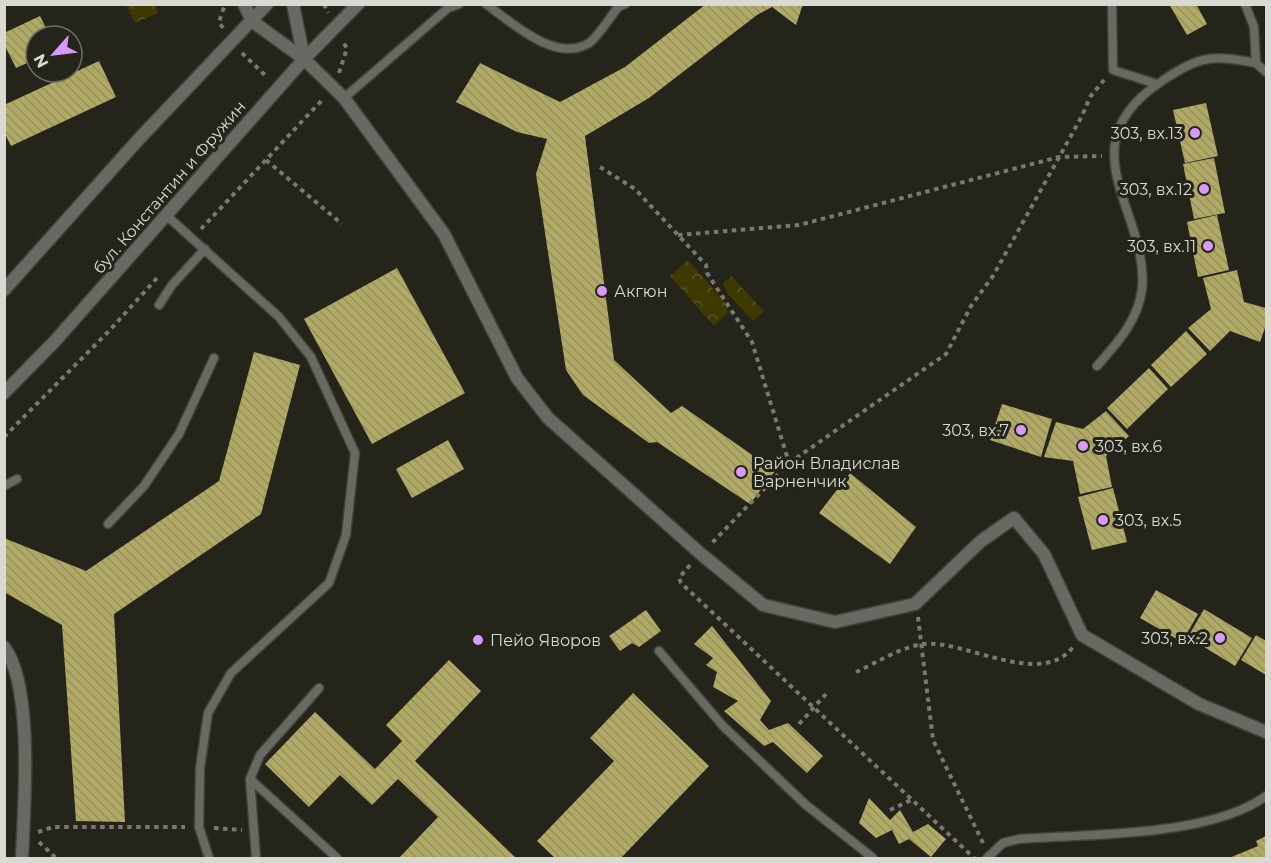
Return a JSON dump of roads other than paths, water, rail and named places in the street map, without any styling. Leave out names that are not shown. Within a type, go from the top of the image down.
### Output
[{"type":"street","points":[[244,4],[252,21],[304,59],[344,98],[444,234],[517,378],[548,418],[701,554],[763,605],[835,622],[915,604],[981,541],[1014,518],[1044,554],[1082,635],[1199,704],[1266,732]]},
{"type":"street","points":[[4,290],[138,140],[267,4]]},
{"type":"street","points":[[293,4],[304,59]]},
{"type":"street","name":"бул. Константин и Фружин","points":[[4,393],[55,341],[304,59],[358,4]]},
{"type":"street","points":[[4,647],[14,660],[23,718],[22,858]]},
{"type":"lane","points":[[344,98],[448,8],[459,4]]},
{"type":"lane","points":[[486,4],[544,45],[567,48],[589,43],[618,7],[625,4]]},
{"type":"lane","points":[[1112,4],[1113,70],[1158,84]]},
{"type":"lane","points":[[1245,4],[1254,27],[1256,63]]},
{"type":"lane","points":[[1097,366],[1129,327],[1136,313],[1142,289],[1138,248],[1118,189],[1114,155],[1124,119],[1142,96],[1158,84],[1178,70],[1207,58],[1221,57],[1256,63],[1266,72]]},
{"type":"lane","points":[[166,215],[279,317],[311,357],[355,453],[346,535],[329,583],[231,673],[208,713],[200,768],[199,827],[209,858]]},
{"type":"lane","points":[[159,305],[172,285],[205,249]]},
{"type":"lane","points":[[108,524],[144,486],[179,434],[214,358]]},
{"type":"lane","points":[[4,486],[17,479]]},
{"type":"lane","points":[[659,651],[723,726],[806,805],[873,858]]},
{"type":"lane","points":[[256,858],[250,778],[261,755],[319,688]]},
{"type":"lane","points":[[250,778],[337,858]]},
{"type":"lane","points":[[988,857],[1003,843],[1019,839],[1178,828],[1216,819],[1266,796]]},
{"type":"place","name":"303, вх.13","points":[[1195,133]]},
{"type":"place","name":"303, вх.12","points":[[1204,189]]},
{"type":"place","name":"303, вх.11","points":[[1208,246]]},
{"type":"place","name":"Акгюн","points":[[602,291]]},
{"type":"place","name":"303, вх.7","points":[[1021,430]]},
{"type":"place","name":"303, вх.6","points":[[1083,446]]},
{"type":"place","name":"Район Владислав Варненчик","points":[[741,472]]},
{"type":"place","name":"303, вх.5","points":[[1103,520]]},
{"type":"place","name":"303, вх.2","points":[[1220,638]]},
{"type":"place","name":"Пейо Яворов","points":[[478,640]]}]
